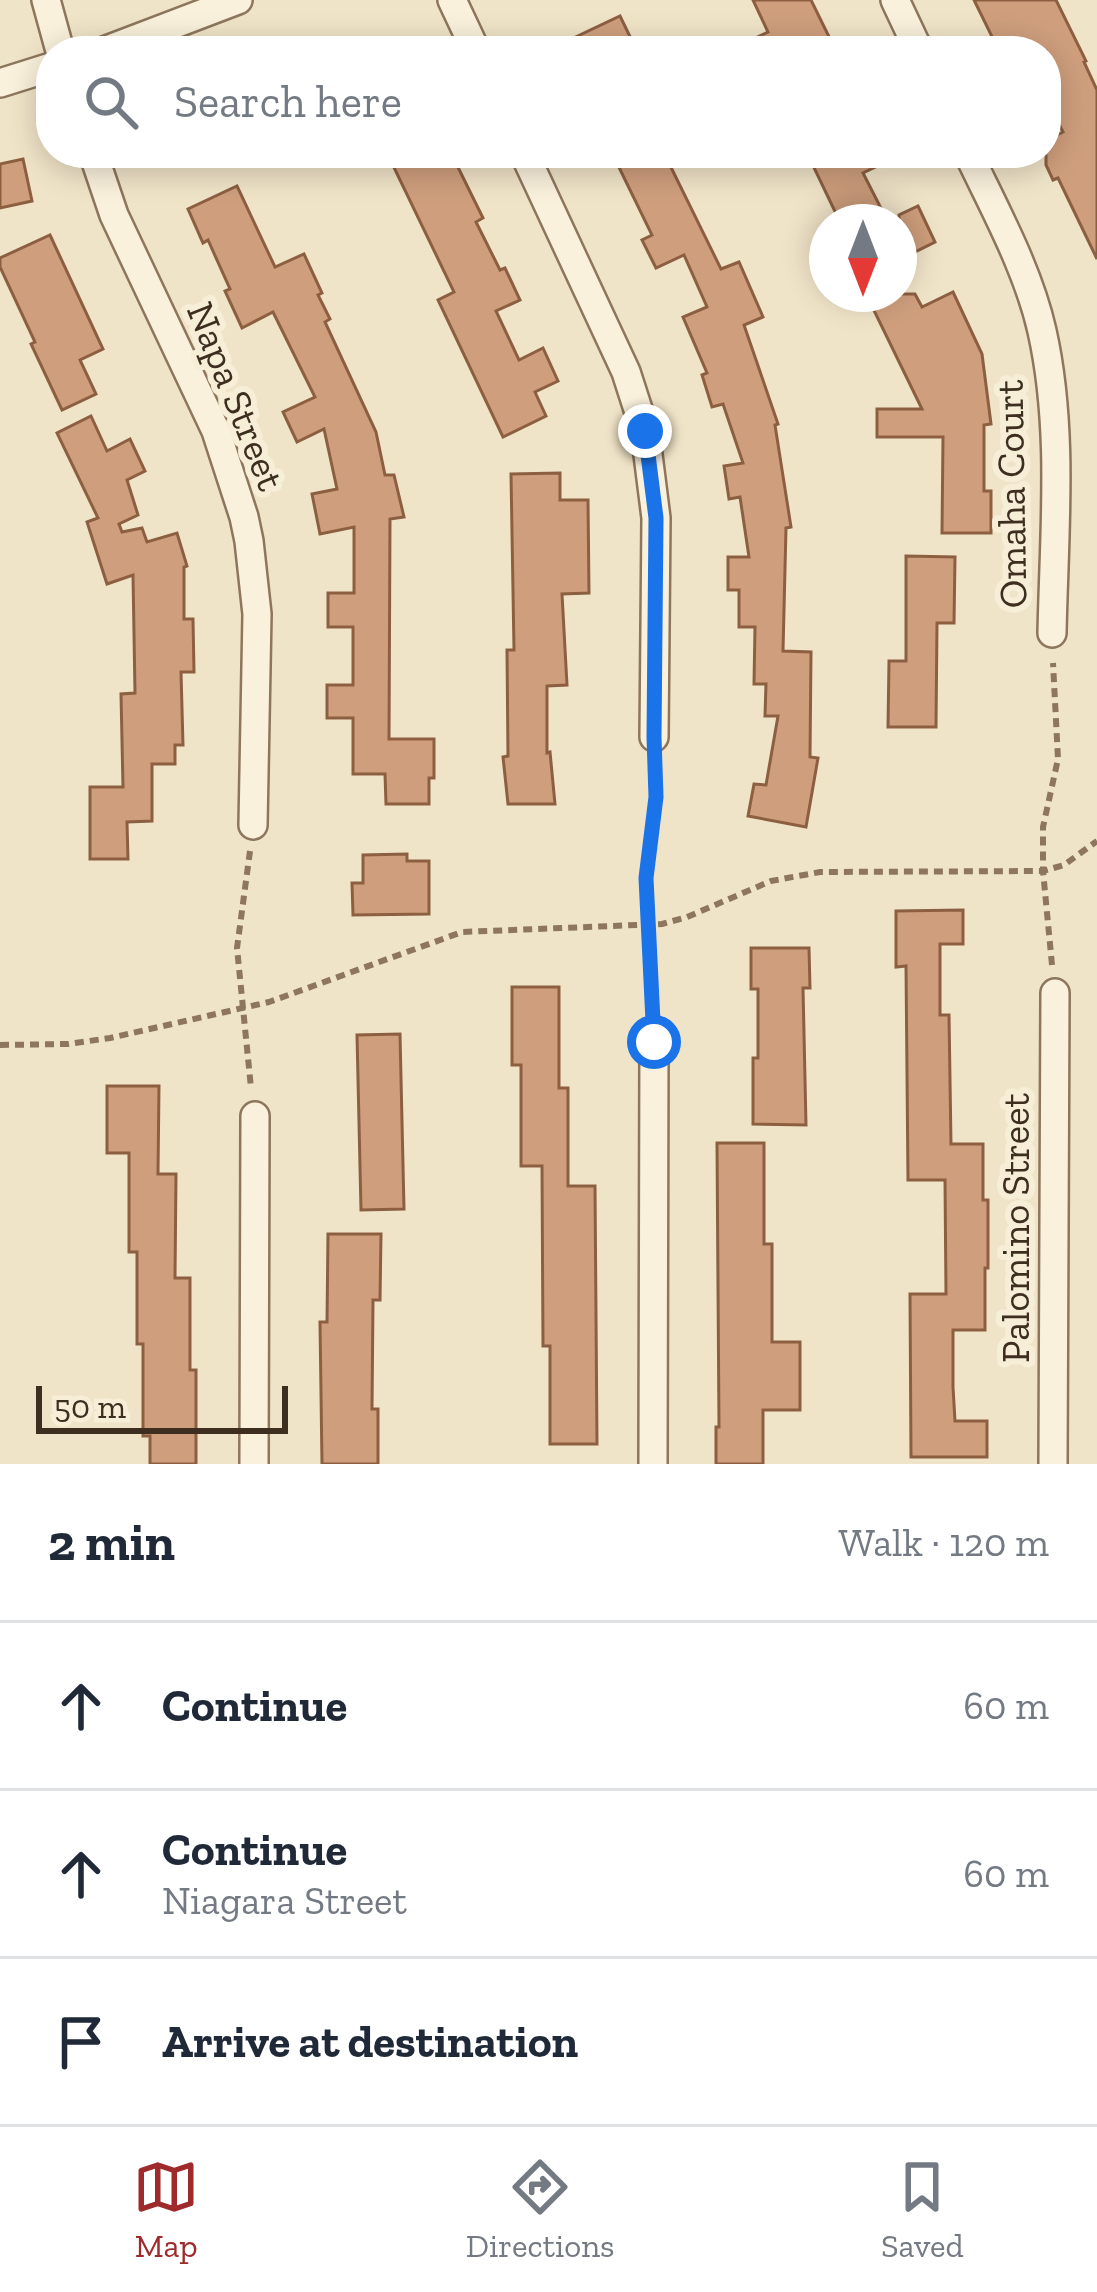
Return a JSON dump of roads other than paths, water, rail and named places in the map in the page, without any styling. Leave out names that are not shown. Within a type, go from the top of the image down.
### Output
[{"type":"street","points":[[46,0],[56,36]]},
{"type":"street","points":[[143,36],[238,0]]},
{"type":"street","points":[[452,0],[469,36]]},
{"type":"street","points":[[895,0],[912,36]]},
{"type":"street","points":[[0,82],[36,71]]},
{"type":"street","name":"Napa Street","points":[[98,168],[114,214],[216,431],[244,517],[257,614],[253,825]]},
{"type":"street","points":[[531,168],[626,372],[645,431],[656,518],[654,737]]},
{"type":"street","name":"Omaha Court","points":[[975,168],[1034,302],[1051,377],[1055,414],[1052,633]]},
{"type":"street","name":"Palomino Street","points":[[1053,1464],[1055,993]]},
{"type":"street","points":[[653,1464],[654,1042]]},
{"type":"street","points":[[254,1464],[255,1116]]}]
